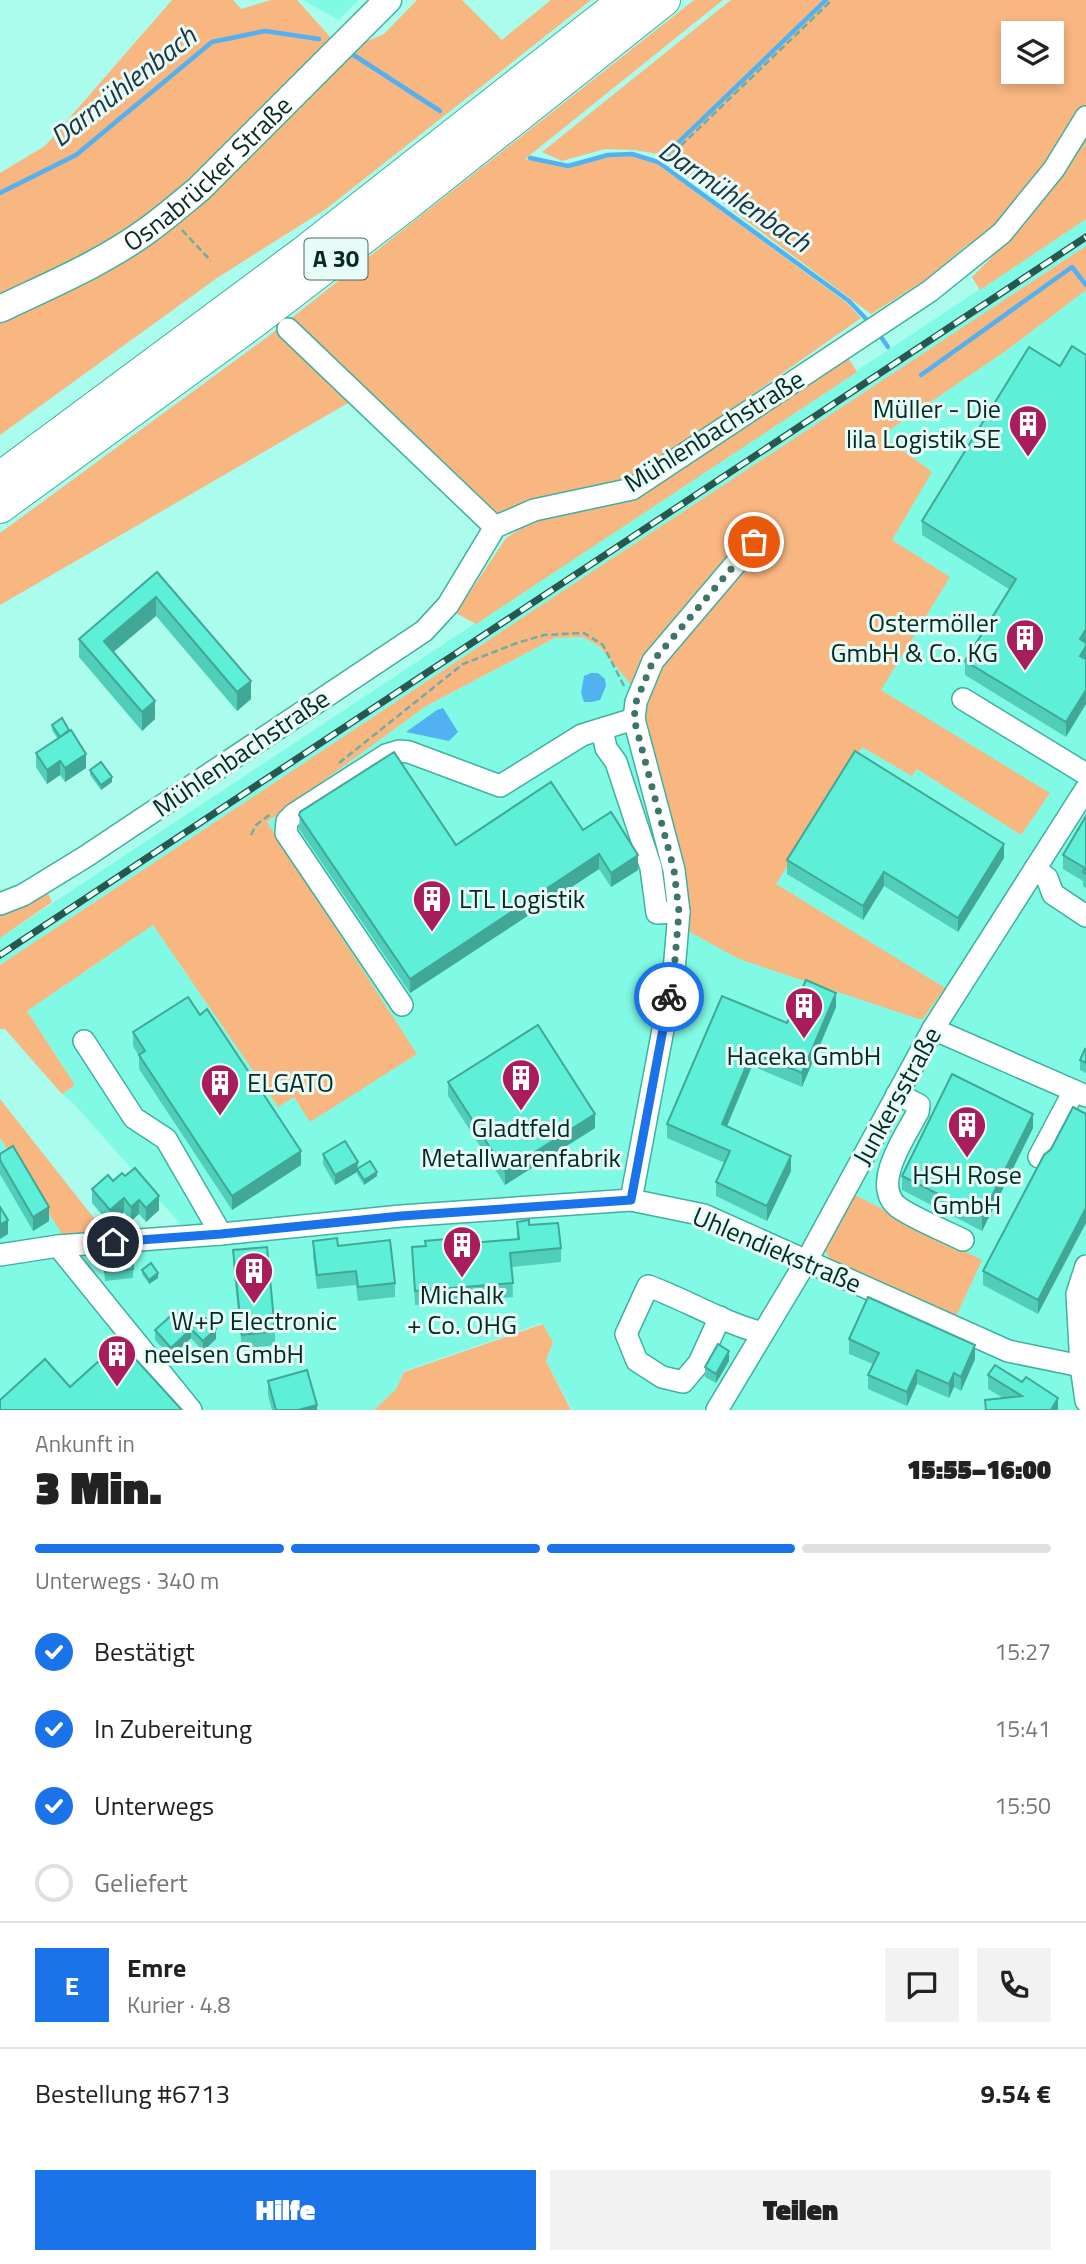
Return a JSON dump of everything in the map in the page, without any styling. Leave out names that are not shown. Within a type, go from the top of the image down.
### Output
[{"type":"highway","name":"A 30","points":[[0,478],[293,261],[625,0]]},
{"type":"highway","name":"A 30","points":[[0,507],[252,323],[406,205],[664,0]]},
{"type":"main road","name":"Osnabrücker Straße","points":[[0,309],[82,270],[124,246],[168,215],[212,175],[388,0]]},
{"type":"street","name":"Mühlenbachstraße","points":[[0,904],[23,895],[86,857],[424,631],[448,605],[495,527],[534,510],[632,489],[930,291],[1002,233],[1054,169],[1086,117]]},
{"type":"street","points":[[288,329],[495,527]]},
{"type":"street","points":[[631,1200],[674,971],[679,912],[674,870],[635,711],[653,661],[754,542]]},
{"type":"street","points":[[963,699],[1086,774]]},
{"type":"street","points":[[402,1005],[286,833],[287,821],[375,763],[399,751],[410,752],[500,786],[582,735],[602,729],[635,711]]},
{"type":"street","points":[[602,729],[606,748],[617,762],[651,868],[657,913],[679,912]]},
{"type":"street","name":"Junkersstraße","points":[[717,1410],[807,1260],[933,1029],[1086,789]]},
{"type":"street","points":[[1035,869],[1047,878],[1053,894],[1086,916]]},
{"type":"street","points":[[933,1029],[1080,1094],[1038,1157]]},
{"type":"street","points":[[83,1041],[134,1118],[166,1139],[221,1234]]},
{"type":"street","points":[[897,1094],[919,1105],[890,1167],[886,1185],[890,1196],[897,1206],[963,1240]]},
{"type":"street","points":[[860,1162],[877,1170],[890,1167]]},
{"type":"street","name":"Uhlendiekstraße","points":[[0,1255],[58,1246],[221,1234],[401,1216],[631,1200],[704,1214],[1008,1352],[1082,1366]]},
{"type":"street","points":[[58,1246],[191,1410]]},
{"type":"street","points":[[1086,1266],[1077,1294],[1086,1401]]},
{"type":"street","points":[[720,1317],[699,1363],[683,1382],[662,1377],[637,1361],[626,1334],[648,1286],[673,1295],[720,1317],[741,1328],[763,1333]]},
{"type":"path","points":[[666,160],[832,0]]},
{"type":"path","points":[[168,215],[211,261]]},
{"type":"path","points":[[340,762],[463,664],[544,635],[584,633],[603,645],[635,711]]},
{"type":"path","points":[[251,835],[256,825],[277,810]]},
{"type":"shaded area","points":[[172,0],[233,0],[241,9],[271,0],[297,0],[348,57],[363,43],[384,34],[417,0],[462,0],[502,40],[551,0],[591,0],[326,209],[217,278],[0,435],[0,173],[45,146]]},
{"type":"shaded area","points":[[303,0],[359,0],[339,20]]},
{"type":"shaded area","points":[[694,0],[723,0],[525,159],[568,168],[610,156],[632,155],[657,164],[847,303],[861,318],[629,481],[495,517],[355,399],[0,605],[0,533],[266,338]]},
{"type":"shaded area","points":[[731,0],[1086,0],[1086,219],[980,290],[972,277],[1011,238],[967,245],[925,280],[871,314],[657,154],[605,149],[562,161],[542,152]]},
{"type":"shaded area","points":[[1086,219],[1086,246],[0,965],[0,938]]},
{"type":"shaded area","points":[[1086,246],[1086,290],[1007,350],[882,435],[932,472],[892,540],[950,577],[881,690],[1050,793],[1021,835],[917,769],[912,776],[862,747],[776,884],[945,988],[922,1020],[739,959],[688,931],[645,737],[644,703],[661,662],[765,543],[751,539],[633,687],[600,647],[583,637],[555,638],[426,706],[267,822],[417,1054],[310,1122],[294,1097],[278,1107],[153,925],[27,1011],[75,1085],[62,1094],[5,1029],[0,1029],[0,965]]},
{"type":"shaded area","points":[[1086,290],[1086,1410],[572,1410],[546,1361],[553,1342],[542,1323],[404,1371],[396,1389],[374,1410],[0,1410],[0,1138],[66,1240],[184,1228],[74,1104],[62,1094],[75,1085],[27,1011],[153,925],[278,1107],[294,1097],[310,1121],[416,1053],[266,823],[426,706],[555,638],[583,637],[600,647],[633,687],[851,455],[1007,350]]},
{"type":"shaded area","points":[[848,357],[857,372],[476,624],[456,613],[506,538],[536,519],[635,496]]},
{"type":"shaded area","points":[[48,893],[52,902],[0,938],[0,912]]},
{"type":"shaded area","points":[[0,1099],[108,1236],[66,1240],[0,1138]]},
{"type":"shaded area","points":[[851,1193],[982,1260],[954,1321],[835,1266],[824,1249]]},
{"type":"shaded area","points":[[543,1324],[553,1342],[546,1361],[571,1410],[374,1410],[396,1389],[404,1372]]},
{"type":"water","points":[[598,673],[605,679],[606,686],[600,700],[584,702],[581,693],[584,676]]},
{"type":"water","points":[[443,708],[458,732],[449,741],[406,732],[437,710]]},
{"type":"building","name":"Müller - Die lila Logistik SE","points":[[1072,346],[1086,355],[1086,629],[1080,639],[1086,646],[1080,656],[1086,659],[1086,690],[1066,722],[965,661],[1016,579],[922,521],[1029,347],[1060,366]]},
{"type":"building","points":[[157,572],[251,681],[237,692],[156,597],[104,641],[155,701],[142,712],[79,639]]},
{"type":"building","points":[[62,718],[69,730],[60,737],[52,725]]},
{"type":"building","points":[[71,730],[86,754],[65,768],[60,761],[47,770],[36,753]]},
{"type":"building","points":[[855,751],[1004,844],[958,918],[884,872],[863,906],[787,860]]},
{"type":"building","name":"LTL Logistik","points":[[394,752],[456,845],[551,782],[583,830],[611,812],[638,855],[611,873],[599,854],[410,979],[299,815]]},
{"type":"building","points":[[101,762],[112,777],[101,785],[90,770]]},
{"type":"building","points":[[1086,816],[1086,874],[1083,872],[1085,868],[1063,855]]},
{"type":"building","points":[[806,980],[836,993],[802,1073],[752,1052],[722,1124],[791,1156],[767,1206],[716,1182],[730,1151],[667,1124],[722,996],[787,1023]]},
{"type":"building","name":"ELGATO","points":[[188,997],[200,1015],[207,1009],[301,1151],[232,1196],[139,1055],[145,1051],[133,1032]]},
{"type":"building","name":"Gladtfeld Metallwarenfabrik","points":[[538,1025],[595,1114],[505,1171],[448,1082]]},
{"type":"building","points":[[1086,1050],[1086,1063],[1080,1060]]},
{"type":"building","name":"HSH Rose GmbH","points":[[952,1074],[1033,1114],[982,1216],[902,1176]]},
{"type":"building","points":[[1073,1107],[1086,1114],[1086,1208],[1038,1300],[983,1271],[1044,1155],[1051,1149]]},
{"type":"building","points":[[345,1141],[358,1162],[335,1175],[323,1154]]},
{"type":"building","points":[[13,1146],[49,1207],[33,1217],[0,1160],[0,1154]]},
{"type":"building","points":[[370,1161],[377,1172],[364,1180],[357,1169]]},
{"type":"building","points":[[135,1168],[159,1196],[146,1208],[139,1200],[131,1207],[124,1198],[110,1210],[92,1189],[108,1175],[113,1181],[122,1173],[125,1176]]},
{"type":"building","points":[[0,1207],[8,1220],[0,1225]]},
{"type":"building","points":[[529,1220],[529,1225],[558,1223],[561,1248],[510,1253],[513,1283],[415,1291],[412,1247],[426,1246],[425,1241],[446,1239],[446,1245],[519,1239],[517,1222]]},
{"type":"building","points":[[337,1238],[338,1246],[390,1240],[395,1283],[358,1287],[356,1271],[317,1275],[313,1241]]},
{"type":"building","name":"W+P Electronic","points":[[267,1247],[275,1331],[242,1335],[233,1250]]},
{"type":"building","points":[[131,1251],[133,1269],[105,1272],[103,1254]]},
{"type":"building","points":[[151,1263],[158,1273],[149,1280],[142,1270]]},
{"type":"building","points":[[868,1297],[975,1345],[961,1377],[954,1373],[949,1384],[917,1370],[907,1392],[868,1375],[879,1353],[849,1339]]},
{"type":"building","points":[[175,1312],[191,1329],[171,1348],[155,1330]]},
{"type":"building","points":[[204,1317],[216,1329],[203,1341],[191,1329]]},
{"type":"building","name":"neelsen GmbH","points":[[120,1342],[182,1410],[0,1410],[0,1400],[45,1359],[70,1387]]},
{"type":"building","points":[[718,1344],[729,1351],[716,1374],[705,1367]]},
{"type":"building","points":[[995,1365],[1022,1382],[1026,1377],[1058,1398],[1051,1410],[986,1410],[985,1400],[1022,1396],[988,1375]]},
{"type":"building","points":[[307,1370],[317,1405],[298,1410],[276,1410],[268,1381]]},
{"type":"waterway","points":[[658,162],[826,0]]},
{"type":"waterway","name":"Darmühlenbach","points":[[0,193],[76,155],[212,42],[265,31],[319,39]]},
{"type":"waterway","name":"Darmühlenbach","points":[[349,52],[440,111]]},
{"type":"waterway","name":"Darmühlenbach","points":[[530,158],[568,166],[608,155],[632,154],[658,162],[849,301],[871,324]]},
{"type":"waterway","name":"Darmühlenbach","points":[[921,375],[1072,267],[1086,285]]},
{"type":"waterway","name":"Darmühlenbach","points":[[879,334],[888,347]]},
{"type":"railway","points":[[0,955],[1086,237]]},
{"type":"way so far","points":[[669,997],[679,912],[674,870],[637,735],[634,719],[636,702],[653,661],[754,542]]},
{"type":"place","name":"Müller - Die lila Logistik SE","points":[[1028,458]]},
{"type":"place","name":"Ostermöller GmbH & Co. KG","points":[[1025,672]]},
{"type":"place","name":"LTL Logistik","points":[[432,933]]},
{"type":"place","name":"Haceka GmbH","points":[[804,1040]]},
{"type":"place","name":"Gladtfeld Metallwarenfabrik","points":[[521,1112]]},
{"type":"place","name":"ELGATO","points":[[220,1117]]},
{"type":"place","name":"HSH Rose GmbH","points":[[967,1159]]},
{"type":"place","name":"Michalk + Co. OHG","points":[[462,1279]]},
{"type":"place","name":"W+P Electronic","points":[[254,1305]]},
{"type":"place","name":"neelsen GmbH","points":[[117,1388]]},
{"type":"route","points":[[113,1242],[401,1216],[631,1200],[669,997]]}]
